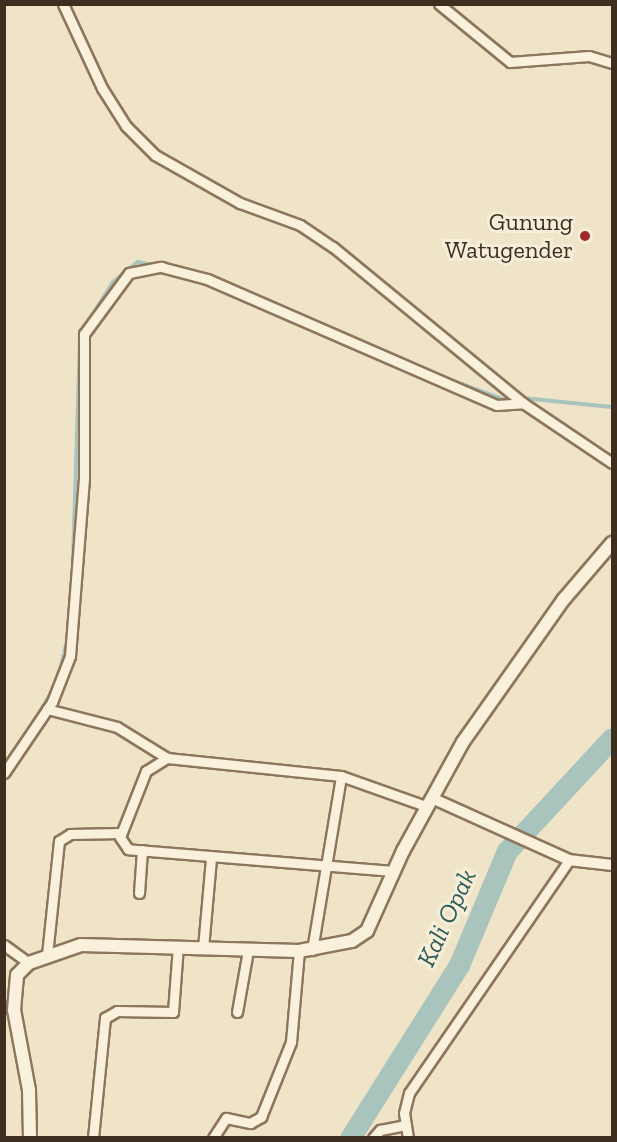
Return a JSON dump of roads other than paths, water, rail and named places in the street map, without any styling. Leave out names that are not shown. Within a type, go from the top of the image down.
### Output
[{"type":"main road","points":[[30,1137],[13,988],[29,963],[81,945],[312,951],[352,941],[367,931],[393,871],[495,693],[612,543]]},
{"type":"street","points":[[63,4],[102,88],[126,126],[155,155],[240,203],[300,225],[333,248],[523,403],[612,463]]},
{"type":"street","points":[[439,4],[510,62],[589,56],[612,63]]},
{"type":"street","points":[[4,773],[47,709],[62,681],[73,637],[84,479],[84,334],[129,273],[161,267],[207,279],[497,405],[523,403]]},
{"type":"street","points":[[47,709],[117,727],[167,758],[341,776],[485,821],[569,860],[612,865]]},
{"type":"street","points":[[167,758],[146,771],[121,833],[123,846],[211,858],[393,871]]},
{"type":"street","points":[[312,951],[329,867],[341,776]]},
{"type":"street","points":[[47,955],[59,841],[70,834],[121,833]]},
{"type":"street","points":[[139,893],[142,850]]},
{"type":"street","points":[[203,948],[211,858]]},
{"type":"street","points":[[408,1137],[405,1125],[410,1092],[569,860]]},
{"type":"street","points":[[4,945],[29,963]]},
{"type":"street","points":[[93,1137],[105,1018],[117,1011],[173,1012],[178,946]]},
{"type":"street","points":[[237,1012],[248,950]]},
{"type":"street","points":[[213,1137],[226,1118],[250,1123],[261,1117],[291,1042],[299,951]]},
{"type":"street","points":[[373,1137],[388,1127],[405,1125]]},
{"type":"waterway","points":[[82,331],[113,282],[138,262],[153,265]]},
{"type":"waterway","points":[[258,296],[325,326]]},
{"type":"waterway","points":[[73,561],[80,341]]},
{"type":"waterway","points":[[456,382],[502,399]]},
{"type":"waterway","points":[[523,398],[612,407]]},
{"type":"waterway","points":[[60,671],[67,641]]},
{"type":"waterway","points":[[37,717],[53,689]]},
{"type":"waterway","name":"Kali Opak","points":[[350,1138],[459,965],[507,851],[612,738]]},
{"type":"place","name":"Gunung Watugender","points":[[585,236]]}]
